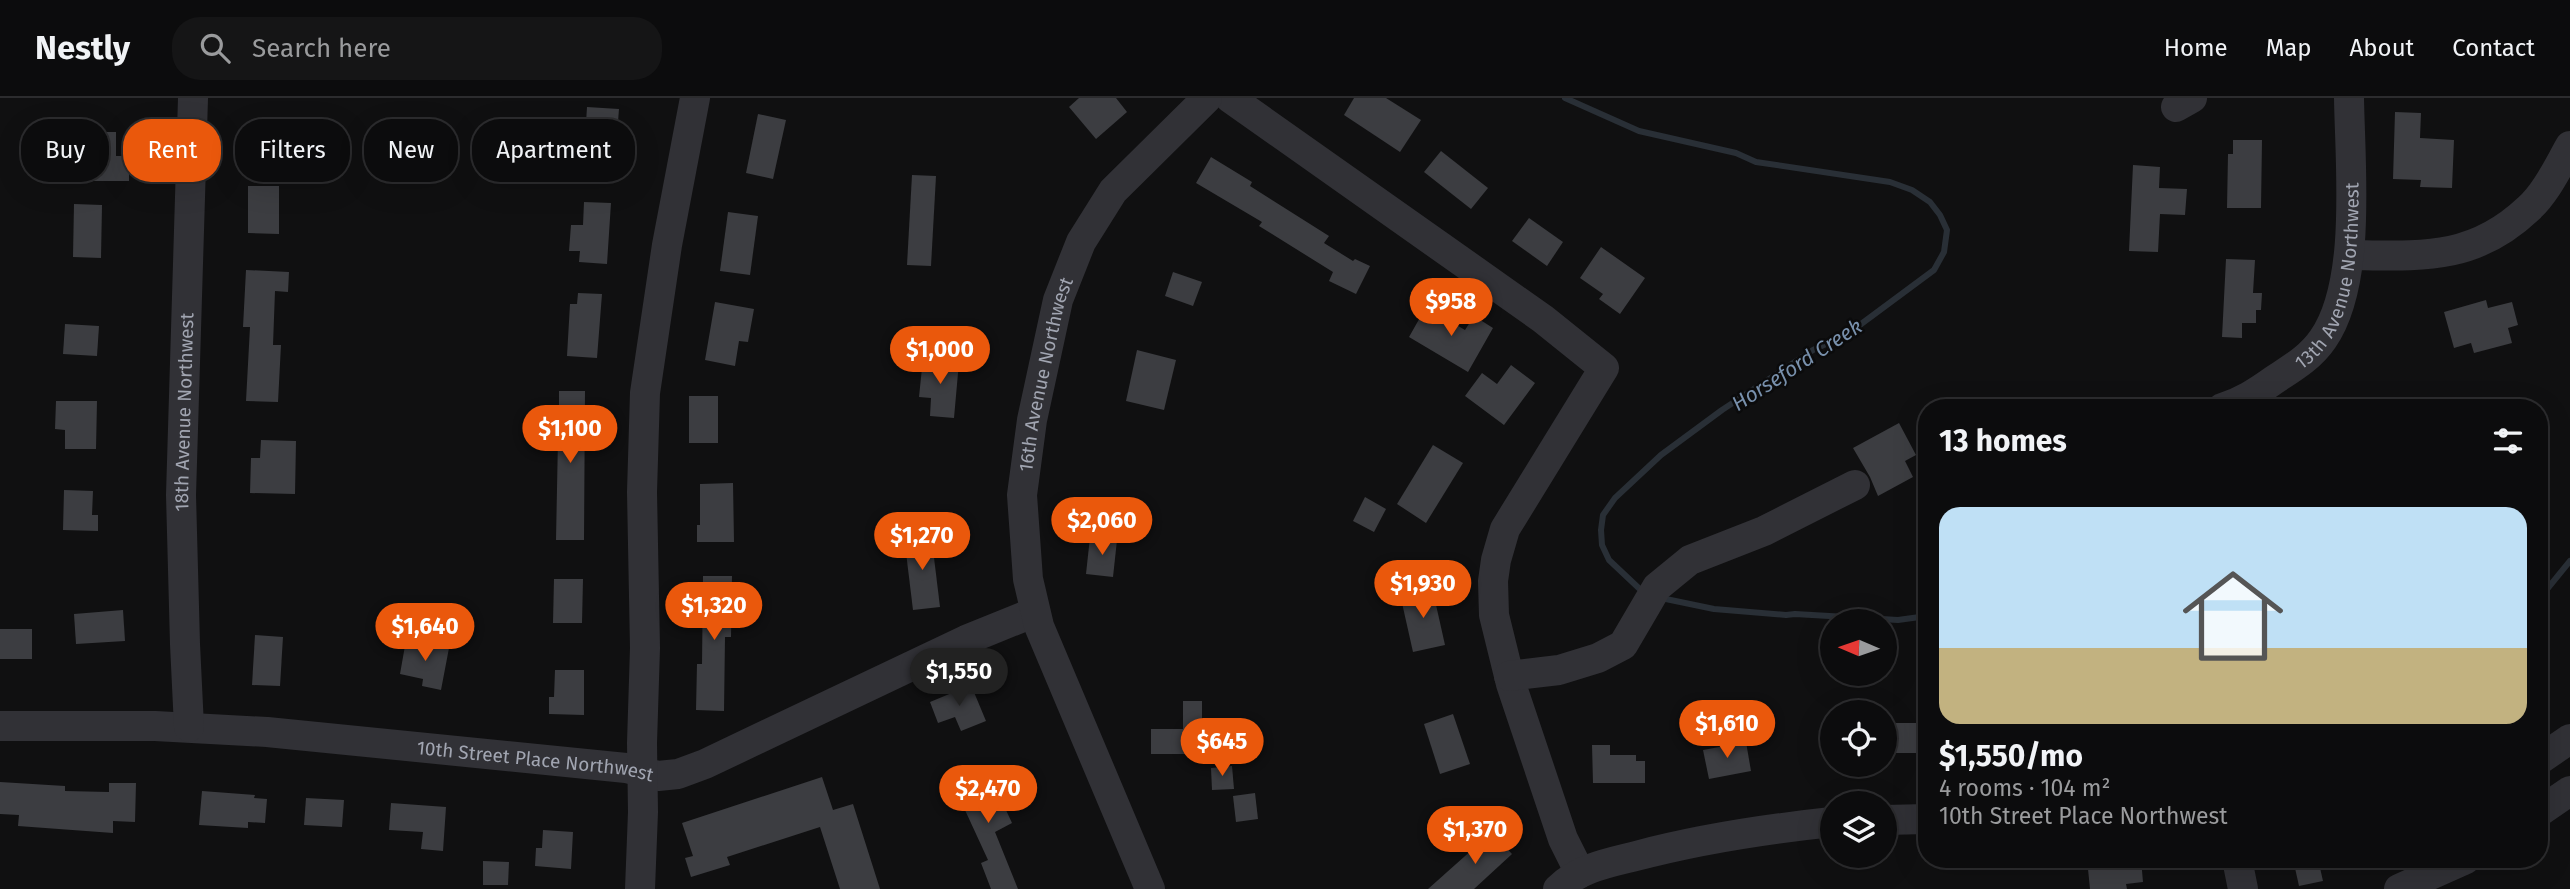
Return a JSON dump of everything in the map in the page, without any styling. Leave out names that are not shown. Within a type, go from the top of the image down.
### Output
[{"type":"street","name":"18th Avenue Northwest","points":[[190,727],[181,495],[193,98]]},
{"type":"street","points":[[640,889],[645,648],[642,492],[645,393],[667,245],[695,98]]},
{"type":"street","name":"16th Avenue Northwest","points":[[1150,889],[1035,612],[1028,579],[1022,485],[1032,420],[1058,300],[1081,242],[1114,191],[1207,98]]},
{"type":"street","points":[[1230,98],[1543,319],[1604,368],[1505,529],[1493,581],[1494,615],[1509,676],[1563,839],[1569,881],[1664,848],[1701,840],[1820,824]]},
{"type":"street","name":"13th Avenue Northwest","points":[[2246,399],[2304,361],[2322,341],[2333,322],[2350,255],[2349,98]]},
{"type":"street","points":[[2350,255],[2426,256],[2466,248],[2488,239],[2529,209],[2570,146]]},
{"type":"street","points":[[1509,676],[1559,670],[1598,658],[1623,645],[1657,587],[1690,560],[1764,531],[1855,485]]},
{"type":"street","name":"10th Street Place Northwest","points":[[0,726],[190,727],[267,732],[642,771],[658,776],[678,774],[705,764],[966,640],[1035,612]]},
{"type":"street","points":[[2548,754],[2570,739]]},
{"type":"street","points":[[2548,806],[2570,790]]},
{"type":"street","points":[[1897,820],[1918,819]]},
{"type":"street","points":[[2239,868],[2243,889]]},
{"type":"street","points":[[2399,889],[2446,868]]},
{"type":"building","points":[[1079,98],[1116,98],[1127,112],[1096,139],[1069,107]]},
{"type":"building","points":[[1354,98],[1386,98],[1421,120],[1400,152],[1344,115]]},
{"type":"building","points":[[587,107],[619,109],[618,119],[586,119]]},
{"type":"building","points":[[2395,112],[2421,113],[2420,138],[2454,140],[2452,188],[2420,187],[2421,180],[2393,179]]},
{"type":"building","points":[[758,114],[786,120],[773,179],[746,173]]},
{"type":"building","points":[[109,132],[116,132],[116,156],[123,156],[123,181],[109,181]]},
{"type":"building","points":[[2233,140],[2262,140],[2261,208],[2227,208],[2228,154],[2233,154]]},
{"type":"building","points":[[1441,151],[1488,188],[1471,209],[1424,172]]},
{"type":"building","points":[[1211,157],[1252,182],[1250,186],[1329,236],[1324,243],[1353,261],[1355,259],[1370,266],[1356,294],[1329,281],[1333,272],[1259,226],[1262,222],[1196,183]]},
{"type":"building","points":[[2133,165],[2160,167],[2159,188],[2187,189],[2185,215],[2160,214],[2158,252],[2129,251]]},
{"type":"building","points":[[912,175],[936,176],[931,266],[907,265]]},
{"type":"building","points":[[248,186],[279,186],[279,234],[248,233]]},
{"type":"building","points":[[584,202],[611,203],[607,264],[579,262],[580,251],[569,251],[571,225],[583,225]]},
{"type":"building","points":[[74,204],[102,205],[101,258],[73,257]]},
{"type":"building","points":[[728,212],[758,216],[750,275],[720,271]]},
{"type":"building","points":[[1529,218],[1563,242],[1547,266],[1512,241]]},
{"type":"building","points":[[1601,247],[1645,278],[1620,314],[1599,299],[1603,294],[1580,278]]},
{"type":"building","points":[[2226,259],[2255,260],[2253,293],[2262,293],[2261,310],[2256,310],[2256,323],[2242,323],[2242,338],[2222,337]]},
{"type":"building","points":[[246,270],[289,272],[288,292],[275,291],[273,345],[281,345],[278,402],[246,401],[250,327],[243,327]]},
{"type":"building","points":[[1173,272],[1202,282],[1193,306],[1165,296]]},
{"type":"building","points":[[578,293],[602,294],[597,358],[567,356],[570,304],[577,304]]},
{"type":"building","points":[[2486,300],[2488,308],[2512,302],[2518,325],[2508,328],[2512,343],[2474,353],[2471,343],[2454,348],[2444,312]]},
{"type":"building","points":[[715,302],[754,309],[748,342],[739,341],[735,366],[705,360]]},
{"type":"building","points":[[1426,307],[1465,330],[1474,316],[1493,328],[1468,372],[1409,337]]},
{"type":"building","points":[[65,324],[99,326],[97,356],[63,354]]},
{"type":"building","points":[[1137,350],[1176,360],[1164,410],[1126,401]]},
{"type":"building","points":[[923,358],[959,362],[954,418],[930,416],[931,398],[919,397]]},
{"type":"building","points":[[1511,365],[1535,383],[1504,425],[1465,396],[1482,373],[1497,384]]},
{"type":"building","points":[[559,391],[585,391],[584,540],[556,540],[558,438],[550,438],[550,421],[559,422]]},
{"type":"building","points":[[689,396],[718,396],[718,443],[689,443]]},
{"type":"building","points":[[56,401],[97,401],[96,449],[65,449],[65,430],[55,429]]},
{"type":"building","points":[[1899,423],[1916,455],[1905,461],[1913,477],[1878,496],[1853,448]]},
{"type":"building","points":[[261,440],[296,441],[295,494],[250,493],[251,458],[260,458]]},
{"type":"building","points":[[1433,445],[1463,463],[1426,523],[1397,504]]},
{"type":"building","points":[[733,483],[734,542],[697,542],[697,525],[700,525],[700,484]]},
{"type":"building","points":[[64,490],[93,491],[92,515],[98,515],[98,531],[63,530]]},
{"type":"building","points":[[1365,497],[1386,509],[1374,532],[1353,521]]},
{"type":"building","points":[[931,533],[940,607],[913,610],[904,536]]},
{"type":"building","points":[[1090,537],[1117,540],[1113,577],[1086,574]]},
{"type":"building","points":[[703,576],[732,576],[731,637],[725,637],[724,711],[696,710],[697,664],[702,664]]},
{"type":"building","points":[[554,579],[583,579],[582,623],[553,623]]},
{"type":"building","points":[[1432,587],[1445,645],[1413,652],[1400,594]]},
{"type":"building","points":[[123,610],[125,641],[76,644],[74,614]]},
{"type":"building","points":[[0,629],[32,629],[32,659],[0,659]]},
{"type":"building","points":[[255,635],[283,637],[280,686],[252,685]]},
{"type":"building","points":[[406,640],[449,648],[441,690],[422,686],[423,679],[400,674]]},
{"type":"building","points":[[555,670],[584,670],[584,715],[549,714],[549,697],[554,697]]},
{"type":"building","points":[[971,685],[986,721],[961,731],[955,717],[938,723],[930,702]]},
{"type":"building","points":[[1183,701],[1202,701],[1202,754],[1151,754],[1151,729],[1183,729]]},
{"type":"building","points":[[1453,714],[1470,764],[1440,774],[1424,724]]},
{"type":"building","points":[[1897,723],[1918,723],[1918,753],[1897,753]]},
{"type":"building","points":[[1746,742],[1751,771],[1709,779],[1703,750]]},
{"type":"building","points":[[1592,745],[1610,745],[1610,755],[1636,755],[1636,761],[1645,761],[1645,783],[1593,783]]},
{"type":"building","points":[[1232,766],[1234,789],[1212,790],[1211,768]]},
{"type":"building","points":[[987,769],[1012,823],[995,832],[1018,889],[991,889],[981,863],[988,860],[953,784]]},
{"type":"building","points":[[822,777],[833,810],[853,804],[880,889],[840,889],[820,827],[727,857],[730,865],[691,877],[685,858],[693,856],[682,823]]},
{"type":"building","points":[[0,782],[65,786],[65,791],[109,792],[109,783],[136,783],[135,822],[113,821],[113,833],[18,826],[19,815],[0,814]]},
{"type":"building","points":[[202,791],[255,795],[254,798],[267,799],[265,823],[248,822],[248,828],[199,825]]},
{"type":"building","points":[[1255,793],[1258,819],[1236,822],[1233,796]]},
{"type":"building","points":[[306,798],[344,800],[342,827],[304,825]]},
{"type":"building","points":[[391,803],[446,807],[443,851],[421,849],[423,832],[389,830]]},
{"type":"building","points":[[543,830],[573,832],[571,869],[535,866],[536,848],[542,848]]},
{"type":"building","points":[[1492,832],[1512,854],[1474,889],[1428,889]]},
{"type":"building","points":[[483,861],[509,862],[508,885],[483,885]]},
{"type":"building","points":[[2088,868],[2142,868],[2143,882],[2126,884],[2127,889],[2090,889]]},
{"type":"building","points":[[2295,868],[2320,868],[2323,881],[2299,886]]},
{"type":"waterway","name":"Horseford Creek","points":[[1565,98],[1639,131],[1736,153],[1756,162],[1890,182],[1912,190],[1930,202],[1947,230],[1944,252],[1934,270],[1849,333],[1813,350],[1722,410],[1661,455],[1615,498],[1603,515],[1602,545],[1609,560],[1644,593]]},
{"type":"waterway","name":"Horseford Creek","points":[[2548,588],[2570,561]]},
{"type":"waterway","name":"Horseford Creek","points":[[1661,598],[1714,609],[1786,615],[1898,620],[1918,617]]}]
